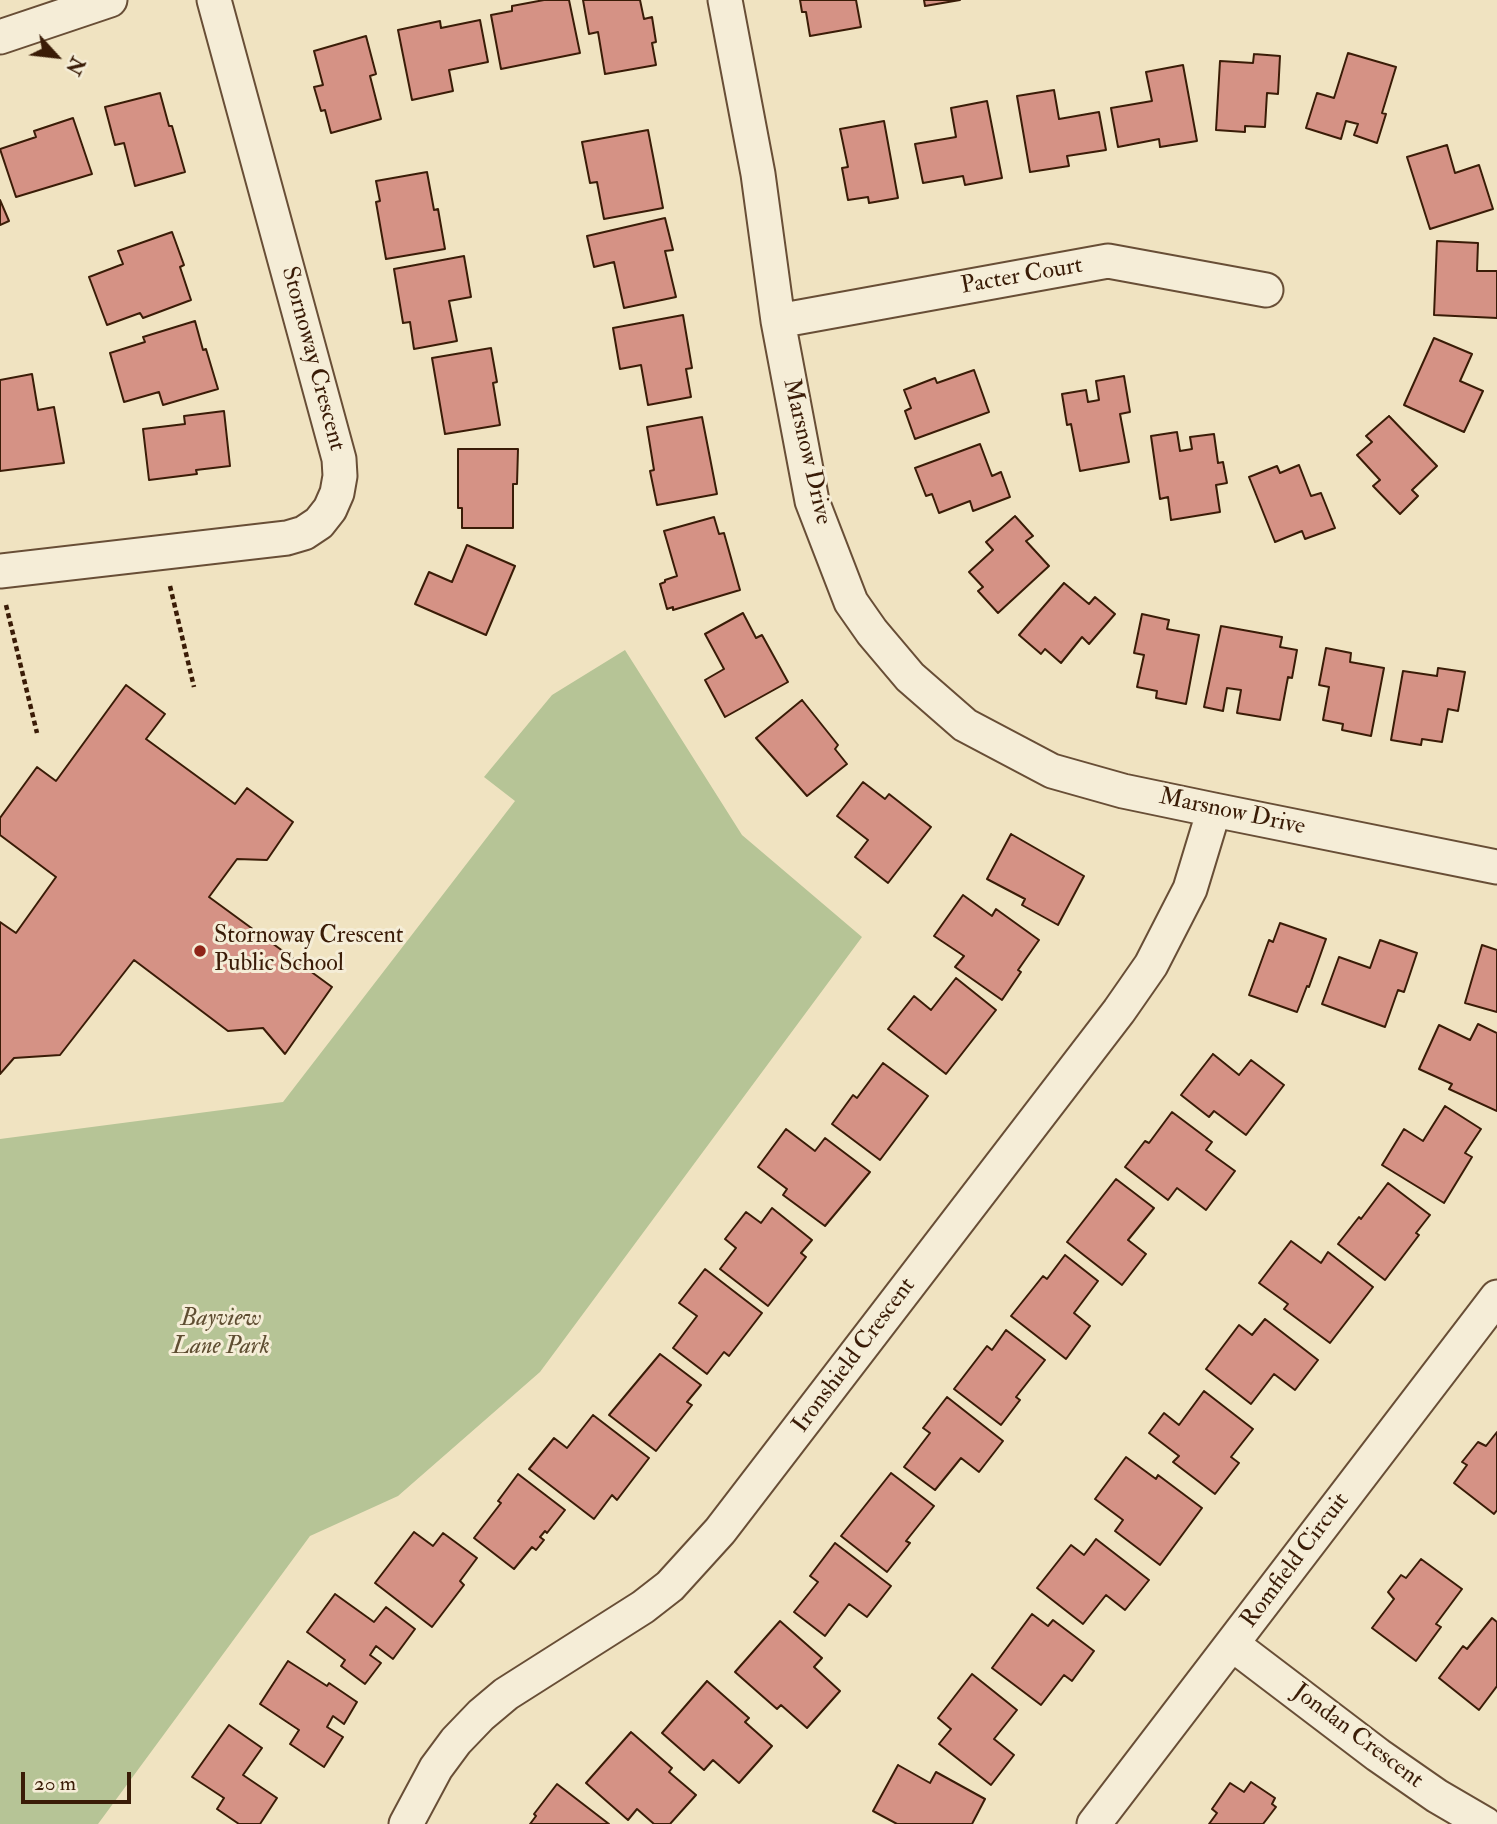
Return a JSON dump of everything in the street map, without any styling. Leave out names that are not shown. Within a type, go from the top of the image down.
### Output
[{"type":"street","points":[[0,37],[110,0]]},
{"type":"street","name":"Stornoway Crescent","points":[[2,586],[287,538],[304,533],[319,523],[330,509],[337,493],[339,459],[214,0]]},
{"type":"street","name":"Marsnow Drive","points":[[725,0],[758,174],[778,321],[812,501],[851,602],[910,677],[965,725],[1052,771],[1123,791],[1497,867]]},
{"type":"street","name":"Pacter Court","points":[[778,321],[1108,261],[1266,290]]},
{"type":"street","name":"Ironshield Crescent","points":[[406,1824],[436,1768],[456,1741],[481,1715],[506,1693],[643,1608],[670,1586],[720,1531],[1151,965],[1186,900],[1214,810]]},
{"type":"street","name":"Romfield Circuit","points":[[1094,1824],[1497,1297]]},
{"type":"street","name":"Jondan Crescent","points":[[1233,1644],[1378,1755],[1437,1796],[1485,1824]]},
{"type":"path","points":[[169,579],[194,687]]},
{"type":"path","points":[[2,586],[37,733]]},
{"type":"green space","name":"Bayview Lane Park","points":[[625,650],[742,835],[862,937],[540,1372],[398,1496],[310,1536],[98,1824],[0,1824],[0,1139],[283,1102],[515,801],[484,777],[552,695]]},
{"type":"building","points":[[544,0],[569,0],[580,53],[501,69],[491,15],[512,11],[512,6]]},
{"type":"building","points":[[583,0],[640,0],[644,19],[652,17],[656,42],[652,43],[656,65],[605,74],[598,32],[589,34]]},
{"type":"building","points":[[800,0],[856,0],[861,27],[810,36],[806,12],[802,12]]},
{"type":"building","points":[[924,0],[960,0],[925,6]]},
{"type":"building","points":[[480,20],[488,62],[449,70],[453,91],[412,100],[398,30],[440,21],[441,28]]},
{"type":"building","points":[[366,36],[376,74],[370,76],[381,119],[331,133],[325,110],[321,111],[314,87],[323,85],[314,51]]},
{"type":"building","points":[[1348,53],[1396,67],[1382,113],[1386,114],[1377,143],[1354,135],[1358,124],[1346,121],[1341,139],[1306,128],[1317,93],[1334,98]]},
{"type":"building","points":[[1254,54],[1280,56],[1278,94],[1267,93],[1265,127],[1245,126],[1245,132],[1216,130],[1220,61],[1253,63]]},
{"type":"building","points":[[1183,65],[1197,141],[1160,147],[1159,139],[1118,147],[1111,108],[1152,101],[1146,72]]},
{"type":"building","points":[[1054,90],[1059,119],[1099,112],[1106,150],[1067,156],[1069,166],[1030,172],[1017,96]]},
{"type":"building","points":[[160,93],[185,172],[135,186],[124,143],[115,145],[105,107]]},
{"type":"building","points":[[987,101],[1002,178],[965,185],[963,176],[923,183],[915,144],[956,137],[951,108]]},
{"type":"building","points":[[73,118],[92,174],[16,197],[0,149],[36,137],[34,131]]},
{"type":"building","points":[[884,121],[898,198],[869,203],[868,197],[848,200],[842,168],[848,167],[840,129]]},
{"type":"building","points":[[648,130],[663,208],[604,219],[597,182],[590,183],[582,142]]},
{"type":"building","points":[[1447,145],[1455,173],[1479,165],[1493,209],[1430,229],[1407,157]]},
{"type":"building","points":[[427,172],[434,210],[438,209],[445,249],[386,259],[376,202],[380,201],[376,181]]},
{"type":"building","points":[[0,200],[9,221],[0,225]]},
{"type":"building","points":[[665,218],[673,250],[665,251],[676,297],[624,308],[614,262],[594,267],[587,236]]},
{"type":"building","points":[[172,232],[184,265],[180,267],[191,300],[143,318],[140,313],[107,325],[89,277],[123,264],[118,251]]},
{"type":"building","points":[[1437,241],[1478,243],[1477,271],[1497,271],[1497,318],[1434,315]]},
{"type":"building","points":[[464,256],[471,297],[449,301],[457,341],[414,349],[410,322],[403,323],[394,269]]},
{"type":"building","points":[[683,315],[692,368],[686,369],[691,397],[648,405],[641,365],[620,369],[613,328]]},
{"type":"building","points":[[195,321],[218,389],[163,405],[159,392],[124,402],[110,353],[145,342],[143,337]]},
{"type":"building","points":[[1434,338],[1472,354],[1460,381],[1483,391],[1464,432],[1404,405]]},
{"type":"building","points":[[491,348],[500,425],[445,434],[432,358]]},
{"type":"building","points":[[974,370],[989,412],[915,439],[905,411],[911,408],[904,390],[935,378],[937,383]]},
{"type":"building","points":[[32,374],[38,410],[54,407],[64,463],[0,471],[0,380]]},
{"type":"building","points":[[1124,376],[1130,412],[1120,414],[1129,462],[1080,471],[1071,424],[1067,425],[1062,394],[1086,390],[1088,402],[1099,400],[1096,381]]},
{"type":"building","points":[[224,411],[230,466],[196,470],[197,474],[149,480],[143,429],[185,424],[184,416]]},
{"type":"building","points":[[1389,416],[1437,466],[1412,490],[1418,496],[1400,514],[1373,486],[1380,480],[1357,455],[1372,442],[1366,436]]},
{"type":"building","points":[[702,417],[717,494],[657,505],[650,471],[654,470],[647,427]]},
{"type":"building","points":[[1177,432],[1180,451],[1192,449],[1190,437],[1214,434],[1218,463],[1223,462],[1227,483],[1216,485],[1220,512],[1171,520],[1168,497],[1160,499],[1151,436]]},
{"type":"building","points":[[980,444],[992,476],[1001,472],[1010,497],[973,511],[970,501],[939,513],[932,494],[926,496],[915,468]]},
{"type":"building","points":[[458,449],[518,449],[517,484],[513,484],[513,528],[462,528],[462,508],[458,508]]},
{"type":"building","points":[[1299,465],[1311,496],[1321,493],[1335,528],[1305,539],[1302,531],[1275,542],[1249,477],[1277,466],[1280,473]]},
{"type":"building","points":[[1015,516],[1033,536],[1026,541],[1049,566],[998,613],[978,591],[983,587],[969,572],[993,550],[986,542]]},
{"type":"building","points":[[714,517],[719,534],[724,533],[740,590],[673,610],[673,607],[667,609],[660,584],[677,576],[664,531]]},
{"type":"building","points":[[467,545],[515,566],[486,635],[415,604],[429,572],[452,582]]},
{"type":"building","points":[[1064,583],[1089,604],[1095,597],[1115,614],[1089,644],[1082,637],[1061,663],[1045,649],[1041,654],[1019,635]]},
{"type":"building","points":[[743,613],[756,638],[762,635],[788,682],[725,717],[705,680],[724,669],[705,634]]},
{"type":"building","points":[[1142,614],[1169,620],[1167,629],[1199,635],[1186,704],[1156,698],[1157,691],[1137,687],[1144,655],[1134,653]]},
{"type":"building","points":[[1221,626],[1282,637],[1280,647],[1297,650],[1292,678],[1288,677],[1280,720],[1237,713],[1241,690],[1227,688],[1223,711],[1204,707]]},
{"type":"building","points":[[1326,648],[1351,653],[1350,662],[1384,668],[1371,736],[1342,730],[1343,724],[1323,720],[1329,687],[1319,685]]},
{"type":"building","points":[[1438,668],[1465,672],[1458,711],[1448,709],[1442,742],[1422,739],[1421,745],[1391,740],[1403,671],[1437,676]]},
{"type":"building","points":[[126,685],[165,714],[146,739],[235,804],[247,788],[293,822],[267,860],[237,859],[209,897],[332,987],[285,1054],[263,1028],[228,1031],[134,960],[60,1055],[14,1058],[0,1074],[0,922],[16,933],[56,877],[0,835],[0,818],[37,767],[56,781]]},
{"type":"building","points":[[802,700],[838,745],[835,749],[847,764],[807,796],[756,738]]},
{"type":"building","points":[[863,782],[885,799],[889,794],[931,827],[888,883],[855,857],[868,840],[837,816]]},
{"type":"building","points":[[1011,834],[1084,876],[1058,925],[1022,905],[1025,899],[987,879]]},
{"type":"building","points":[[963,895],[992,916],[996,909],[1039,940],[1018,970],[1021,972],[1002,1000],[955,967],[964,956],[934,936]]},
{"type":"building","points":[[1280,923],[1326,939],[1297,1012],[1249,995],[1269,940],[1273,942]]},
{"type":"building","points":[[1380,940],[1417,953],[1404,992],[1398,990],[1385,1027],[1322,1004],[1339,957],[1370,968]]},
{"type":"building","points":[[1482,945],[1497,950],[1497,1012],[1465,1003]]},
{"type":"building","points":[[956,978],[996,1010],[946,1074],[888,1029],[914,996],[931,1010]]},
{"type":"building","points":[[1478,1024],[1497,1033],[1497,1111],[1449,1089],[1452,1084],[1419,1069],[1439,1025],[1470,1040]]},
{"type":"building","points":[[1213,1054],[1239,1075],[1251,1060],[1284,1085],[1246,1135],[1214,1111],[1209,1117],[1181,1095]]},
{"type":"building","points":[[883,1063],[928,1096],[880,1160],[832,1124],[853,1095],[857,1098]]},
{"type":"building","points":[[1445,1106],[1481,1129],[1465,1153],[1472,1157],[1444,1203],[1382,1165],[1404,1129],[1423,1141]]},
{"type":"building","points":[[1172,1112],[1212,1142],[1206,1150],[1235,1171],[1206,1210],[1177,1188],[1168,1200],[1125,1167],[1145,1141],[1149,1143]]},
{"type":"building","points":[[786,1129],[815,1151],[825,1138],[870,1172],[825,1226],[783,1195],[787,1189],[758,1167]]},
{"type":"building","points":[[1116,1179],[1154,1208],[1128,1240],[1146,1254],[1122,1285],[1067,1242]]},
{"type":"building","points":[[1388,1183],[1430,1215],[1416,1233],[1419,1235],[1385,1280],[1338,1244]]},
{"type":"building","points":[[772,1208],[812,1240],[801,1253],[806,1257],[768,1306],[720,1269],[736,1248],[725,1239],[746,1212],[761,1223]]},
{"type":"building","points":[[1291,1241],[1321,1263],[1328,1252],[1373,1287],[1330,1343],[1284,1309],[1288,1304],[1259,1283]]},
{"type":"building","points":[[1065,1255],[1098,1281],[1074,1313],[1090,1326],[1066,1359],[1011,1316],[1043,1276],[1047,1279]]},
{"type":"building","points":[[705,1269],[762,1313],[729,1356],[724,1352],[707,1374],[673,1348],[697,1316],[679,1303]]},
{"type":"building","points":[[1265,1319],[1318,1360],[1295,1390],[1274,1374],[1251,1404],[1206,1369],[1239,1325],[1252,1335]]},
{"type":"building","points":[[1006,1330],[1045,1360],[1016,1397],[1020,1400],[1001,1425],[954,1389],[987,1346],[992,1350]]},
{"type":"building","points":[[660,1354],[701,1385],[687,1402],[692,1405],[656,1451],[609,1415]]},
{"type":"building","points":[[1204,1391],[1253,1429],[1231,1457],[1239,1463],[1215,1494],[1173,1462],[1179,1456],[1149,1433],[1164,1413],[1179,1425]]},
{"type":"building","points":[[947,1397],[1003,1441],[979,1472],[961,1458],[935,1490],[904,1467],[930,1433],[923,1428]]},
{"type":"building","points":[[593,1415],[649,1458],[617,1500],[612,1495],[594,1519],[529,1469],[554,1438],[567,1448]]},
{"type":"building","points":[[1497,1432],[1497,1510],[1494,1514],[1454,1483],[1467,1465],[1462,1462],[1478,1442],[1486,1446]]},
{"type":"building","points":[[1126,1457],[1156,1479],[1158,1475],[1202,1508],[1160,1565],[1115,1531],[1123,1520],[1095,1499]]},
{"type":"building","points":[[891,1473],[934,1506],[906,1541],[910,1543],[887,1572],[841,1536]]},
{"type":"building","points":[[518,1474],[565,1510],[547,1533],[545,1531],[540,1537],[544,1540],[536,1550],[532,1547],[514,1569],[474,1538],[501,1503],[498,1501]]},
{"type":"building","points":[[414,1532],[433,1546],[443,1533],[477,1558],[460,1581],[464,1585],[432,1627],[375,1583]]},
{"type":"building","points":[[1096,1539],[1149,1580],[1125,1610],[1106,1595],[1083,1624],[1037,1588],[1071,1545],[1084,1555]]},
{"type":"building","points":[[835,1543],[891,1586],[867,1617],[849,1604],[825,1636],[794,1612],[818,1582],[810,1576]]},
{"type":"building","points":[[1421,1559],[1462,1589],[1436,1624],[1441,1627],[1416,1661],[1372,1628],[1394,1599],[1388,1592],[1401,1575],[1406,1578]]},
{"type":"building","points":[[335,1594],[374,1622],[386,1607],[415,1629],[393,1659],[376,1646],[370,1655],[381,1663],[365,1684],[341,1666],[345,1660],[307,1632]]},
{"type":"building","points":[[1032,1614],[1048,1626],[1053,1620],[1094,1651],[1072,1681],[1064,1675],[1041,1705],[992,1668]]},
{"type":"building","points":[[1492,1618],[1497,1622],[1497,1686],[1479,1710],[1439,1678],[1463,1646],[1467,1649]]},
{"type":"building","points":[[780,1621],[822,1658],[814,1667],[840,1691],[807,1728],[781,1705],[777,1709],[735,1672]]},
{"type":"building","points":[[288,1661],[357,1702],[344,1724],[333,1716],[327,1727],[343,1737],[324,1767],[290,1744],[299,1730],[260,1704]]},
{"type":"building","points":[[972,1674],[1017,1710],[994,1739],[1014,1755],[991,1785],[939,1744],[951,1729],[938,1718]]},
{"type":"building","points":[[707,1681],[749,1718],[745,1722],[772,1746],[739,1783],[713,1760],[704,1770],[662,1733]]},
{"type":"building","points":[[229,1725],[262,1748],[243,1775],[277,1798],[260,1824],[239,1824],[217,1809],[224,1798],[192,1777]]},
{"type":"building","points":[[631,1732],[672,1768],[669,1772],[696,1795],[670,1824],[654,1824],[637,1809],[628,1820],[586,1783]]},
{"type":"building","points":[[898,1765],[930,1783],[936,1772],[985,1799],[972,1824],[897,1824],[873,1811]]},
{"type":"building","points":[[1251,1782],[1275,1798],[1272,1804],[1276,1807],[1263,1824],[1209,1824],[1217,1813],[1212,1809],[1230,1783],[1244,1792]]},
{"type":"building","points":[[557,1784],[609,1824],[530,1824],[536,1816],[534,1814]]},
{"type":"place","name":"Stornoway Crescent Public School","points":[[200,951]]}]
